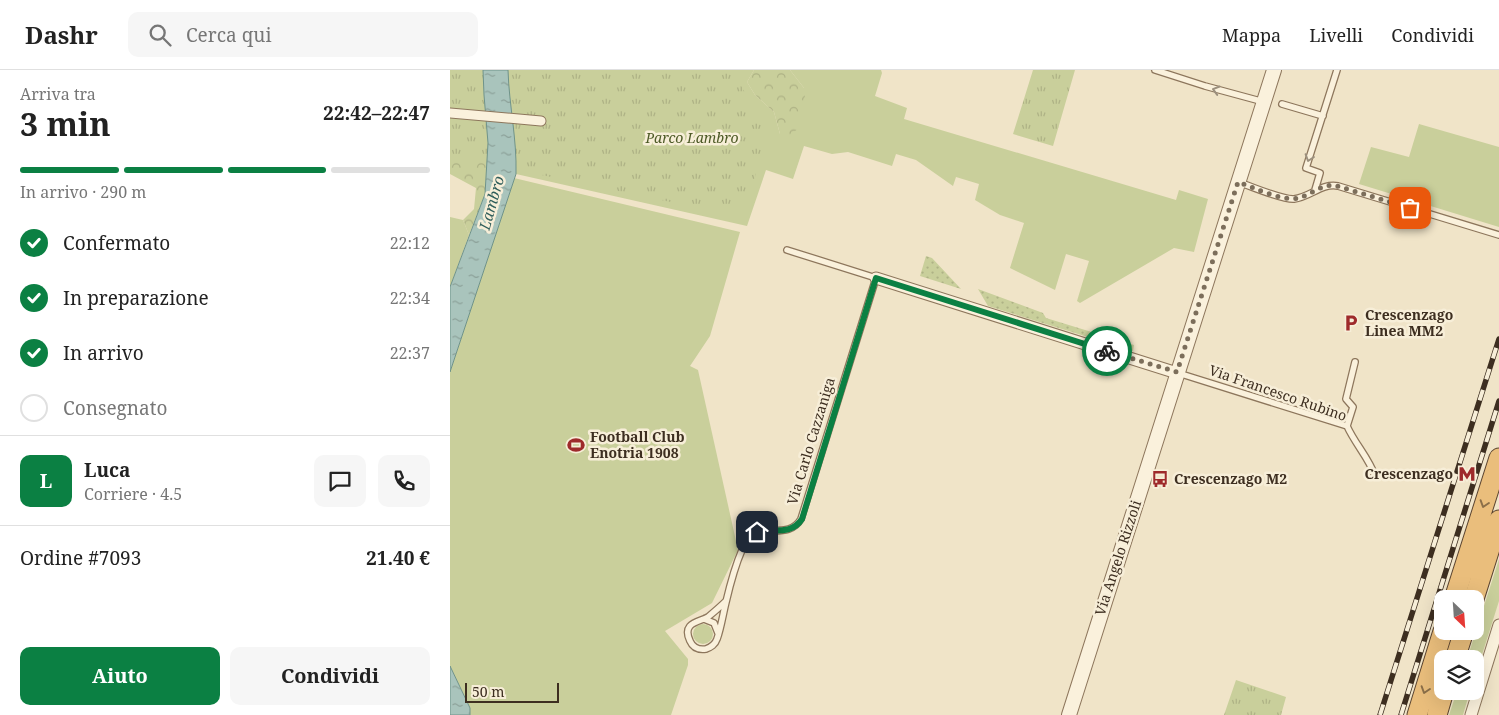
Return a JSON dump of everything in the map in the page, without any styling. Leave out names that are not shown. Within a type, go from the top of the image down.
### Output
[{"type":"highway","points":[[1457,590],[1499,458]]},
{"type":"highway","points":[[1477,590],[1499,520]]},
{"type":"highway","points":[[1416,715],[1440,640]]},
{"type":"highway","points":[[1437,715],[1441,700]]},
{"type":"street","name":"Via Angelo Rizzoli","points":[[1069,715],[1274,70]]},
{"type":"street","points":[[450,113],[537,120]]},
{"type":"street","points":[[876,278],[1177,372]]},
{"type":"street","points":[[1471,715],[1499,625]]},
{"type":"lane","points":[[1155,70],[1204,86],[1264,102]]},
{"type":"lane","points":[[1315,190],[1320,173],[1306,168],[1337,70]]},
{"type":"lane","points":[[1282,104],[1323,116]]},
{"type":"lane","points":[[1238,182],[1289,199],[1301,197],[1326,185],[1338,186],[1499,235]]},
{"type":"lane","points":[[787,250],[876,278]]},
{"type":"lane","name":"Via Carlo Cazzaniga","points":[[718,633],[742,549],[748,538],[760,531],[791,529],[802,519],[876,278]]},
{"type":"lane","points":[[1347,426],[1353,407],[1346,400],[1355,362]]},
{"type":"lane","name":"Via Francesco Rubino","points":[[1177,372],[1347,426],[1372,466],[1375,476]]},
{"type":"lane","points":[[704,619],[714,623],[718,633],[716,642],[709,648],[702,650],[694,646],[689,640],[689,629],[695,621],[704,619],[726,601]]},
{"type":"green space","points":[[450,70],[488,143],[485,194],[469,235],[463,220],[474,209],[476,188],[450,174]]},
{"type":"green space","name":"Parco Lambro","points":[[450,70],[732,70],[767,131],[754,181],[738,201],[733,215],[450,156]]},
{"type":"green space","points":[[672,70],[754,70],[747,82],[755,95],[774,112],[780,134],[804,88],[790,70],[881,70],[882,73],[875,96],[907,108],[904,119],[1176,200],[1179,190],[1208,199],[1194,252],[1174,248],[1080,303],[1077,301],[1089,261],[1066,254],[1055,290],[1010,268],[1024,223],[1000,215],[975,200],[979,184],[956,177],[953,186],[916,160],[896,154],[892,166],[848,152],[832,154],[804,146],[793,179],[766,170],[747,226],[516,174],[516,156]]},
{"type":"green space","points":[[754,70],[790,70],[804,88],[805,96],[799,128],[786,138],[780,134],[774,112],[755,95],[747,82]]},
{"type":"green space","points":[[1033,70],[1075,70],[1053,146],[1013,134]]},
{"type":"green space","points":[[1419,124],[1499,147],[1499,227],[1359,184],[1371,147],[1409,157]]},
{"type":"green space","name":"Football Club Enotria 1908","points":[[514,178],[740,232],[710,336],[690,366],[698,370],[738,550],[712,603],[665,631],[688,659],[688,665],[671,715],[470,715],[470,708],[450,666],[450,372]]},
{"type":"green space","points":[[450,217],[463,220],[469,235],[450,287]]},
{"type":"green space","points":[[926,256],[932,258],[961,289],[920,276]]},
{"type":"green space","points":[[978,289],[1043,313],[1046,318],[1134,345],[1133,351],[988,306]]},
{"type":"green space","points":[[1499,559],[1499,601],[1484,650],[1470,650],[1473,640],[1484,640],[1484,606]]},
{"type":"green space","points":[[703,624],[710,627],[713,634],[710,641],[703,644],[696,641],[693,634],[696,627]]},
{"type":"green space","points":[[1236,680],[1286,697],[1281,715],[1224,715]]},
{"type":"green space","points":[[1454,700],[1467,700],[1463,715],[1449,715]]},
{"type":"water","name":"Lambro","points":[[483,70],[508,70],[516,174],[450,372],[450,287],[485,194],[488,143]]},
{"type":"water","points":[[450,666],[470,708],[470,715],[450,715]]},
{"type":"railway","points":[[1380,715],[1499,339]]},
{"type":"railway","points":[[1401,715],[1499,401]]},
{"type":"way so far","points":[[1107,351],[1177,372],[1238,182],[1289,199],[1301,197],[1326,185],[1334,185],[1410,208]]},
{"type":"place","name":"Crescenzago Linea MM2","points":[[1351,323]]},
{"type":"place","name":"Football Club Enotria 1908","points":[[576,445]]},
{"type":"place","name":"Crescenzago","points":[[1467,474]]},
{"type":"place","name":"Crescenzago M2","points":[[1160,479]]},
{"type":"route","points":[[757,532],[788,530],[799,524],[802,519],[876,278],[1107,351]]}]
